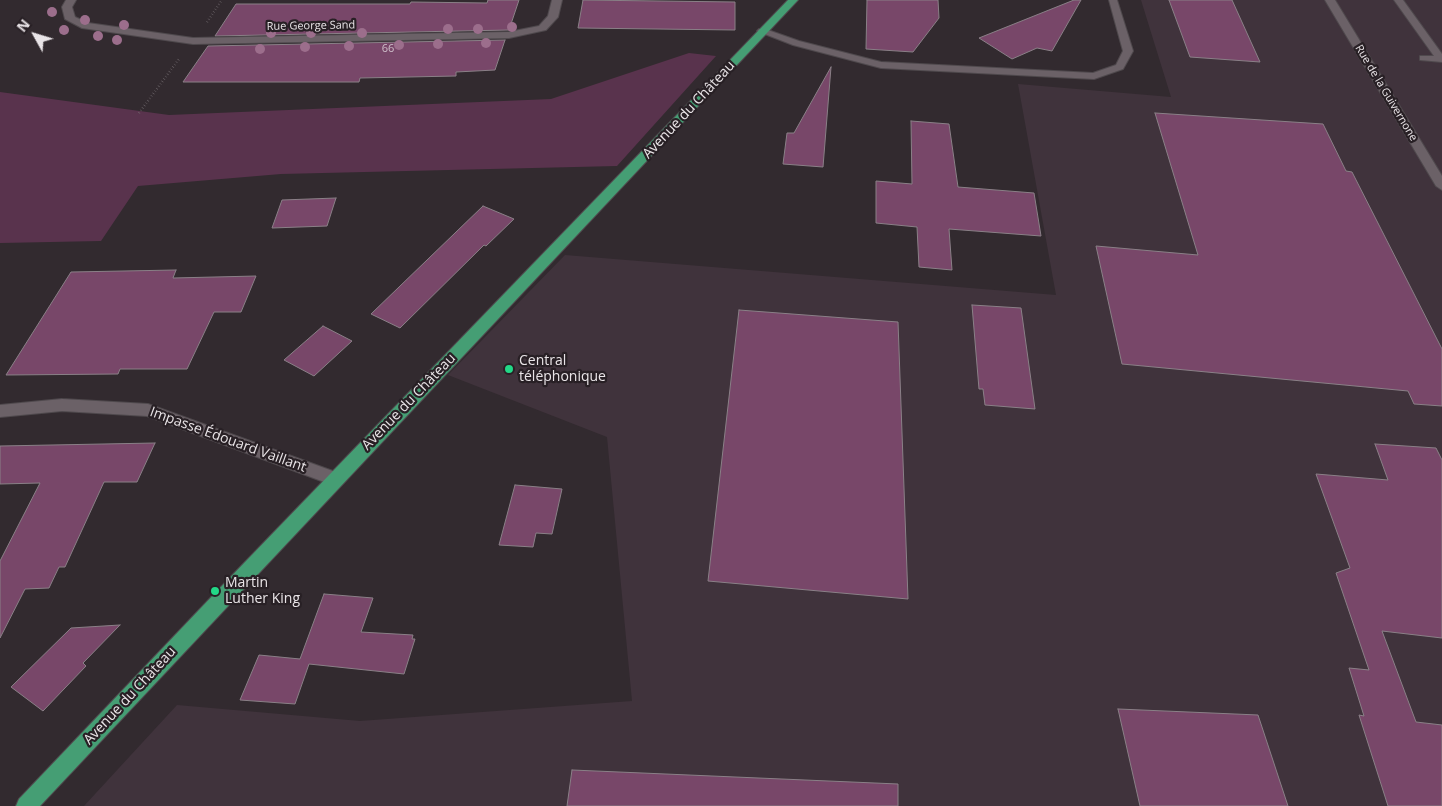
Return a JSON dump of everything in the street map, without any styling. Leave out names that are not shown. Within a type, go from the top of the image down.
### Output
[{"type":"main road","name":"Avenue du Château","points":[[26,806],[335,479],[793,0]]},
{"type":"street","name":"Rue George Sand","points":[[71,0],[67,7],[70,19],[86,26],[193,41],[509,35],[542,28],[552,17],[557,0]]},
{"type":"street","name":"Rue de la Guivernone","points":[[1330,0],[1442,186]]},
{"type":"street","name":"Impasse Édouard Vaillant","points":[[0,411],[62,405],[148,410],[335,479]]},
{"type":"lane","points":[[762,31],[796,43],[882,65],[1094,76],[1120,67],[1128,51],[1113,0]]},
{"type":"lane","points":[[1398,0],[1441,59]]},
{"type":"lane","points":[[1423,58],[1441,59]]},
{"type":"shaded area","points":[[1141,0],[1442,0],[1442,806],[84,806],[177,705],[360,721],[632,701],[607,437],[448,375],[565,255],[1056,295],[1018,84],[1171,97]]},
{"type":"shaded area","points":[[689,53],[716,56],[617,166],[281,174],[138,186],[101,241],[0,243],[0,92],[169,115],[551,99]]},
{"type":"building","points":[[488,0],[519,0],[509,30],[215,36],[236,4],[487,3]]},
{"type":"building","points":[[583,0],[735,2],[735,30],[578,28]]},
{"type":"building","points":[[867,0],[938,0],[939,18],[913,52],[866,49]]},
{"type":"building","points":[[1074,0],[1081,0],[1052,51],[1037,48],[1012,59],[979,38]]},
{"type":"building","points":[[1169,0],[1232,0],[1260,62],[1190,57]]},
{"type":"building","points":[[505,40],[495,70],[456,72],[456,76],[360,78],[359,82],[183,82],[208,46]]},
{"type":"building","points":[[831,67],[823,167],[783,164],[787,133],[794,133]]},
{"type":"building","points":[[1155,113],[1323,124],[1346,171],[1352,172],[1442,349],[1442,406],[1414,404],[1408,391],[1122,364],[1096,246],[1198,255]]},
{"type":"building","points":[[911,121],[949,124],[958,187],[1034,193],[1041,236],[949,229],[952,270],[919,267],[917,227],[876,223],[876,181],[912,184]]},
{"type":"building","points":[[336,198],[327,226],[272,228],[282,200]]},
{"type":"building","points":[[483,206],[514,219],[486,246],[484,245],[400,328],[371,314]]},
{"type":"building","points":[[176,270],[173,278],[256,276],[241,312],[214,312],[187,369],[120,369],[118,374],[6,375],[71,272]]},
{"type":"building","points":[[972,305],[1021,308],[1035,409],[985,405],[983,389],[979,389]]},
{"type":"building","points":[[739,310],[898,322],[908,599],[708,581]]},
{"type":"building","points":[[323,326],[352,341],[314,376],[284,360]]},
{"type":"building","points":[[155,443],[137,482],[104,482],[65,567],[59,567],[49,588],[25,589],[0,638],[0,561],[40,483],[0,484],[0,446]]},
{"type":"building","points":[[1375,444],[1436,448],[1442,460],[1442,638],[1382,631],[1416,722],[1442,725],[1442,806],[1388,806],[1359,715],[1364,716],[1349,668],[1369,670],[1336,573],[1350,568],[1316,474],[1388,480]]},
{"type":"building","points":[[515,485],[562,489],[552,534],[536,533],[533,547],[499,545]]},
{"type":"building","points":[[324,594],[373,598],[361,632],[413,635],[412,639],[415,639],[404,674],[309,664],[295,704],[240,700],[259,655],[300,659]]},
{"type":"building","points":[[120,625],[83,663],[86,666],[43,711],[11,687],[71,628]]},
{"type":"building","points":[[1118,709],[1258,715],[1288,806],[1140,806]]},
{"type":"building","points":[[572,770],[898,784],[898,806],[567,806]]},
{"type":"place","name":"Central téléphonique","points":[[509,369]]},
{"type":"place","name":"Martin Luther King","points":[[215,591]]}]
